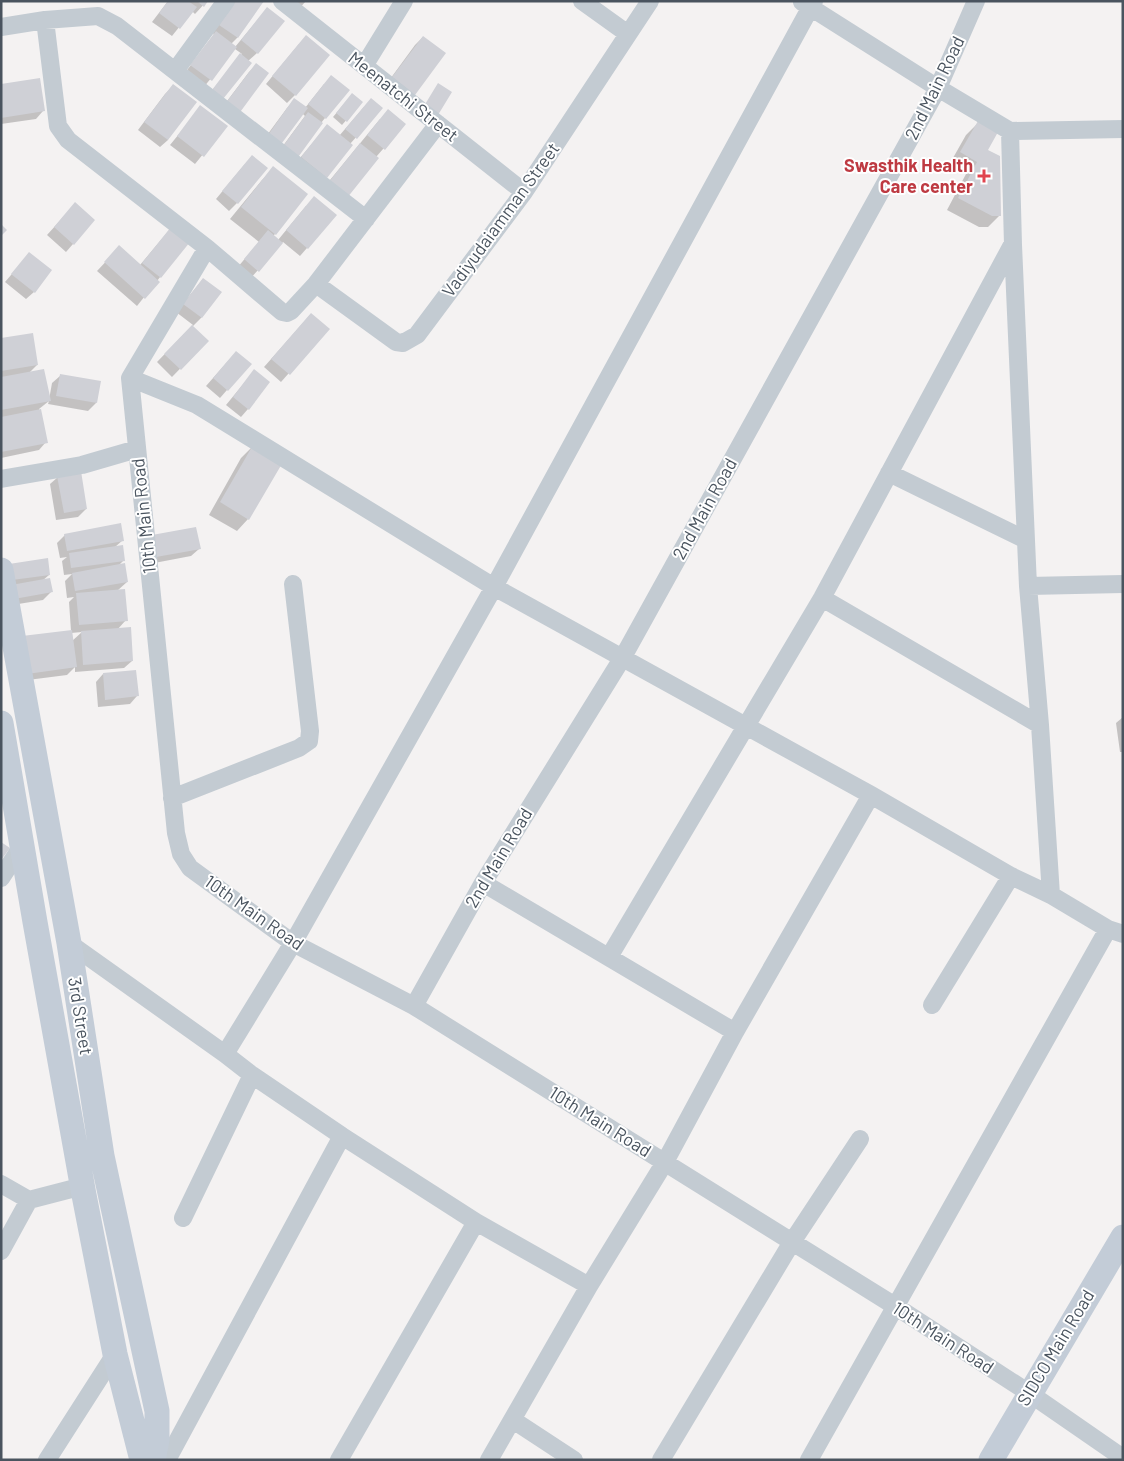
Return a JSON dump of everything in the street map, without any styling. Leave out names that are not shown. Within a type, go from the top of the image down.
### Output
[{"type":"street","points":[[82,17],[93,1]]},
{"type":"street","points":[[175,71],[226,1]]},
{"type":"street","name":"Meenatchi Street","points":[[282,1],[524,192]]},
{"type":"street","points":[[364,66],[404,1]]},
{"type":"street","points":[[582,1],[628,34]]},
{"type":"street","name":"Vadiyudaiamman Street","points":[[316,284],[396,342],[403,343],[417,335],[524,192],[650,1]]},
{"type":"street","name":"2nd Main Road","points":[[414,1006],[483,883],[623,657],[938,88],[976,1]]},
{"type":"street","points":[[224,1054],[293,943],[494,587],[809,3],[938,88],[1010,131],[1123,129]]},
{"type":"street","points":[[1,27],[44,20],[82,17],[98,16],[108,20],[366,219]]},
{"type":"street","points":[[44,20],[58,126],[68,140],[207,248],[282,312],[291,311],[316,284],[438,124]]},
{"type":"street","points":[[1010,131],[1012,245],[1028,586],[1040,725],[1051,895]]},
{"type":"street","points":[[609,957],[822,598],[1012,245]]},
{"type":"street","points":[[207,248],[130,378],[197,405],[494,587],[871,795],[1011,876],[1051,895],[1115,932],[895,1306],[809,1460]]},
{"type":"street","name":"10th Main Road","points":[[130,378],[176,832],[180,854],[190,868],[293,943],[414,1006],[666,1162],[895,1306],[1029,1393],[1123,1458]]},
{"type":"street","points":[[1,479],[82,465],[137,449]]},
{"type":"street","points":[[889,474],[1026,540]]},
{"type":"street","name":"3rd Street","points":[[1,570],[69,943],[102,1156],[157,1411],[157,1440],[153,1460]]},
{"type":"street","points":[[172,798],[299,748],[309,742],[310,731],[293,584]]},
{"type":"street","points":[[1028,586],[1123,584]]},
{"type":"street","points":[[822,598],[1040,725]]},
{"type":"street","name":"3rd Street","points":[[1,723],[83,1186],[115,1354],[142,1460]]},
{"type":"street","points":[[489,1460],[589,1286],[666,1162],[735,1032],[871,795]]},
{"type":"street","points":[[1,878],[22,846]]},
{"type":"street","points":[[932,1005],[1011,876]]},
{"type":"street","points":[[483,883],[735,1032]]},
{"type":"street","points":[[69,943],[252,1075],[342,1136],[476,1222],[589,1286]]},
{"type":"street","points":[[183,1218],[252,1075]]},
{"type":"street","points":[[167,1460],[342,1136]]},
{"type":"street","points":[[661,1460],[792,1242],[860,1139]]},
{"type":"street","points":[[1,1184],[29,1200],[83,1186]]},
{"type":"street","points":[[1,1251],[29,1200]]},
{"type":"street","points":[[339,1460],[476,1222]]},
{"type":"street","name":"SIDCO Main Road","points":[[991,1460],[1123,1237]]},
{"type":"street","points":[[47,1460],[115,1354]]},
{"type":"street","points":[[513,1420],[574,1460]]},
{"type":"building","points":[[168,1],[188,1],[197,7],[180,29],[159,13]]},
{"type":"building","points":[[197,1],[208,1],[204,7]]},
{"type":"building","points":[[236,1],[264,1],[238,38],[219,25]]},
{"type":"building","points":[[267,7],[285,21],[258,54],[241,40]]},
{"type":"building","points":[[216,31],[237,47],[212,81],[190,65]]},
{"type":"building","points":[[306,35],[330,55],[296,96],[272,76]]},
{"type":"building","points":[[423,36],[446,53],[415,95],[392,77]]},
{"type":"building","points":[[240,53],[252,63],[223,99],[212,90]]},
{"type":"building","points":[[256,63],[269,73],[238,115],[225,104]]},
{"type":"building","points":[[331,75],[350,90],[326,119],[308,104]]},
{"type":"building","points":[[40,78],[45,111],[1,118],[1,84]]},
{"type":"building","points":[[438,83],[452,92],[438,115],[424,106]]},
{"type":"building","points":[[173,84],[197,102],[168,140],[144,122]]},
{"type":"building","points":[[352,93],[363,102],[347,122],[336,113]]},
{"type":"building","points":[[294,98],[308,108],[279,147],[266,138]]},
{"type":"building","points":[[371,98],[383,108],[357,139],[345,129]]},
{"type":"building","points":[[200,105],[228,126],[204,157],[177,136]]},
{"type":"building","points":[[388,109],[406,124],[385,150],[367,135]]},
{"type":"building","points":[[308,112],[323,123],[296,160],[281,149]]},
{"type":"building","points":[[978,121],[998,132],[988,150],[1000,156],[1001,216],[992,216],[958,198],[977,162],[960,152]]},
{"type":"building","points":[[327,124],[353,145],[327,178],[301,157]]},
{"type":"building","points":[[360,143],[379,158],[347,198],[328,183]]},
{"type":"building","points":[[252,155],[268,168],[238,204],[222,191]]},
{"type":"building","points":[[273,166],[308,194],[276,235],[241,207]]},
{"type":"building","points":[[314,196],[337,215],[308,249],[286,230]]},
{"type":"building","points":[[75,202],[95,220],[74,245],[54,227]]},
{"type":"building","points":[[1,224],[7,230],[1,236]]},
{"type":"building","points":[[171,227],[190,242],[161,278],[142,263]]},
{"type":"building","points":[[268,230],[283,243],[259,272],[244,259]]},
{"type":"building","points":[[119,245],[160,282],[145,299],[104,262]]},
{"type":"building","points":[[29,252],[52,270],[35,293],[11,274]]},
{"type":"building","points":[[203,278],[222,292],[202,318],[183,304]]},
{"type":"building","points":[[311,313],[330,329],[290,375],[271,359]]},
{"type":"building","points":[[192,325],[209,341],[181,370],[164,354]]},
{"type":"building","points":[[33,333],[38,365],[1,371],[1,338]]},
{"type":"building","points":[[236,351],[252,364],[228,391],[213,378]]},
{"type":"building","points":[[44,369],[51,401],[1,410],[1,377]]},
{"type":"building","points":[[254,369],[270,382],[249,410],[233,397]]},
{"type":"building","points":[[60,374],[101,381],[97,403],[56,396]]},
{"type":"building","points":[[41,409],[48,443],[1,452],[1,417]]},
{"type":"building","points":[[253,445],[283,462],[249,520],[220,502]]},
{"type":"building","points":[[81,471],[87,509],[64,513],[57,476]]},
{"type":"building","points":[[121,523],[124,541],[67,551],[64,534]]},
{"type":"building","points":[[196,527],[201,549],[156,557],[152,535]]},
{"type":"building","points":[[123,545],[125,561],[71,568],[69,553]]},
{"type":"building","points":[[48,558],[50,575],[12,580],[9,564]]},
{"type":"building","points":[[125,563],[128,582],[75,591],[72,573]]},
{"type":"building","points":[[50,578],[53,592],[14,599],[11,585]]},
{"type":"building","points":[[125,589],[128,621],[79,625],[76,593]]},
{"type":"building","points":[[131,627],[133,661],[83,665],[81,631]]},
{"type":"building","points":[[72,630],[77,667],[27,674],[22,636]]},
{"type":"building","points":[[136,670],[139,696],[105,700],[103,673]]},
{"type":"building","points":[[1,842],[10,848],[1,860]]},
{"type":"place","name":"Swasthik Health Care center","points":[[984,176]]}]
